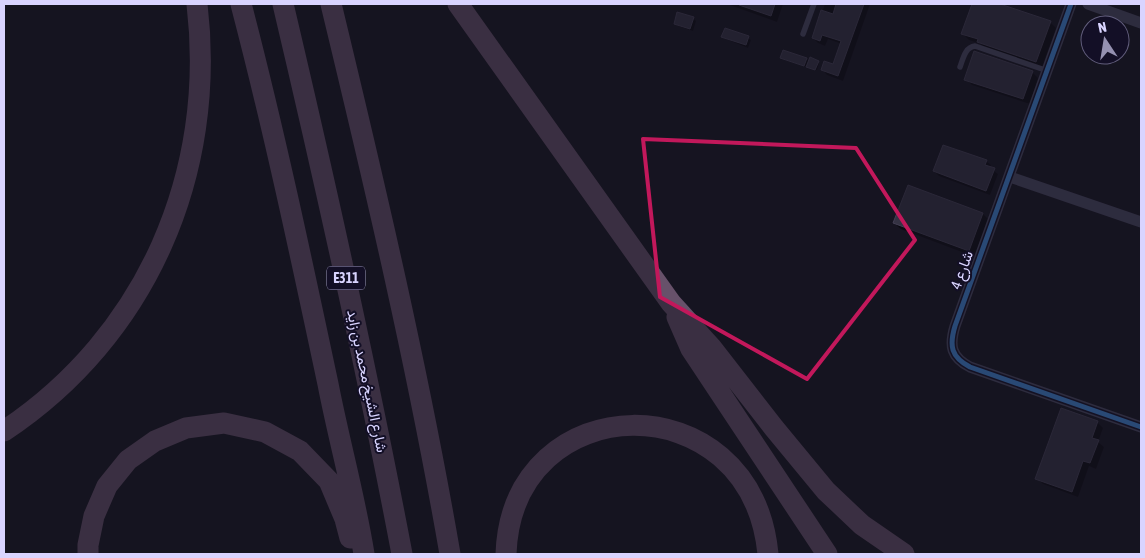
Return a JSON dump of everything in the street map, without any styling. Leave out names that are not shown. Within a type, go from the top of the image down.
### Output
[{"type":"highway","points":[[4,431],[29,413],[69,379],[110,333],[147,276],[169,229],[190,162],[198,116],[201,68],[197,4]]},
{"type":"highway","points":[[241,4],[292,215],[364,554]]},
{"type":"highway","name":"شارع الشيخ محمد بن زايد","points":[[283,4],[346,279],[402,554]]},
{"type":"highway","points":[[331,4],[399,295],[432,450],[450,554]]},
{"type":"highway","points":[[458,4],[671,303],[711,347],[826,491],[862,525],[904,554]]},
{"type":"highway","points":[[671,303],[691,349],[827,554]]},
{"type":"highway","points":[[4,422],[29,413]]},
{"type":"highway","points":[[88,554],[94,516],[107,486],[128,460],[155,441],[186,428],[224,423],[265,432],[306,457],[329,481],[345,520],[354,554]]},
{"type":"highway","points":[[506,554],[508,530],[516,503],[525,487],[548,458],[579,438],[597,431],[630,425],[647,425],[668,429],[708,447],[725,461],[740,477],[754,501],[764,529],[768,554]]},
{"type":"street","name":"شارع 4","points":[[1071,4],[955,326],[951,345],[954,354],[960,362],[970,367],[1141,428]]},
{"type":"street","points":[[1088,4],[1141,23]]},
{"type":"street","points":[[1010,177],[1141,222]]},
{"type":"lane","points":[[803,34],[814,4]]},
{"type":"lane","points":[[960,67],[967,49],[975,46],[1048,71]]},
{"type":"highlighted area","points":[[643,139],[856,148],[915,240],[807,379],[660,297]]},
{"type":"building","points":[[739,4],[775,4],[771,16]]},
{"type":"building","points":[[836,4],[864,4],[838,76],[821,70],[824,61],[833,64],[841,41],[822,35],[820,41],[812,38],[821,10],[833,14]]},
{"type":"building","points":[[972,4],[1000,4],[1051,21],[1036,62],[977,42],[978,39],[961,34]]},
{"type":"building","points":[[677,12],[694,17],[690,29],[674,24]]},
{"type":"building","points":[[725,28],[749,36],[746,45],[721,37]]},
{"type":"building","points":[[783,50],[807,58],[804,66],[780,58]]},
{"type":"building","points":[[974,51],[1033,71],[1023,99],[964,80]]},
{"type":"building","points":[[810,57],[819,61],[815,70],[806,67]]},
{"type":"building","points":[[943,145],[987,160],[985,165],[995,168],[986,191],[933,171]]},
{"type":"building","points":[[908,185],[983,213],[969,251],[893,223]]},
{"type":"building","points":[[1061,408],[1098,421],[1092,438],[1099,440],[1090,463],[1083,461],[1072,492],[1035,479]]},
{"type":"cycle path","points":[[1071,4],[955,326],[952,345],[955,355],[970,367],[1141,427]]}]
